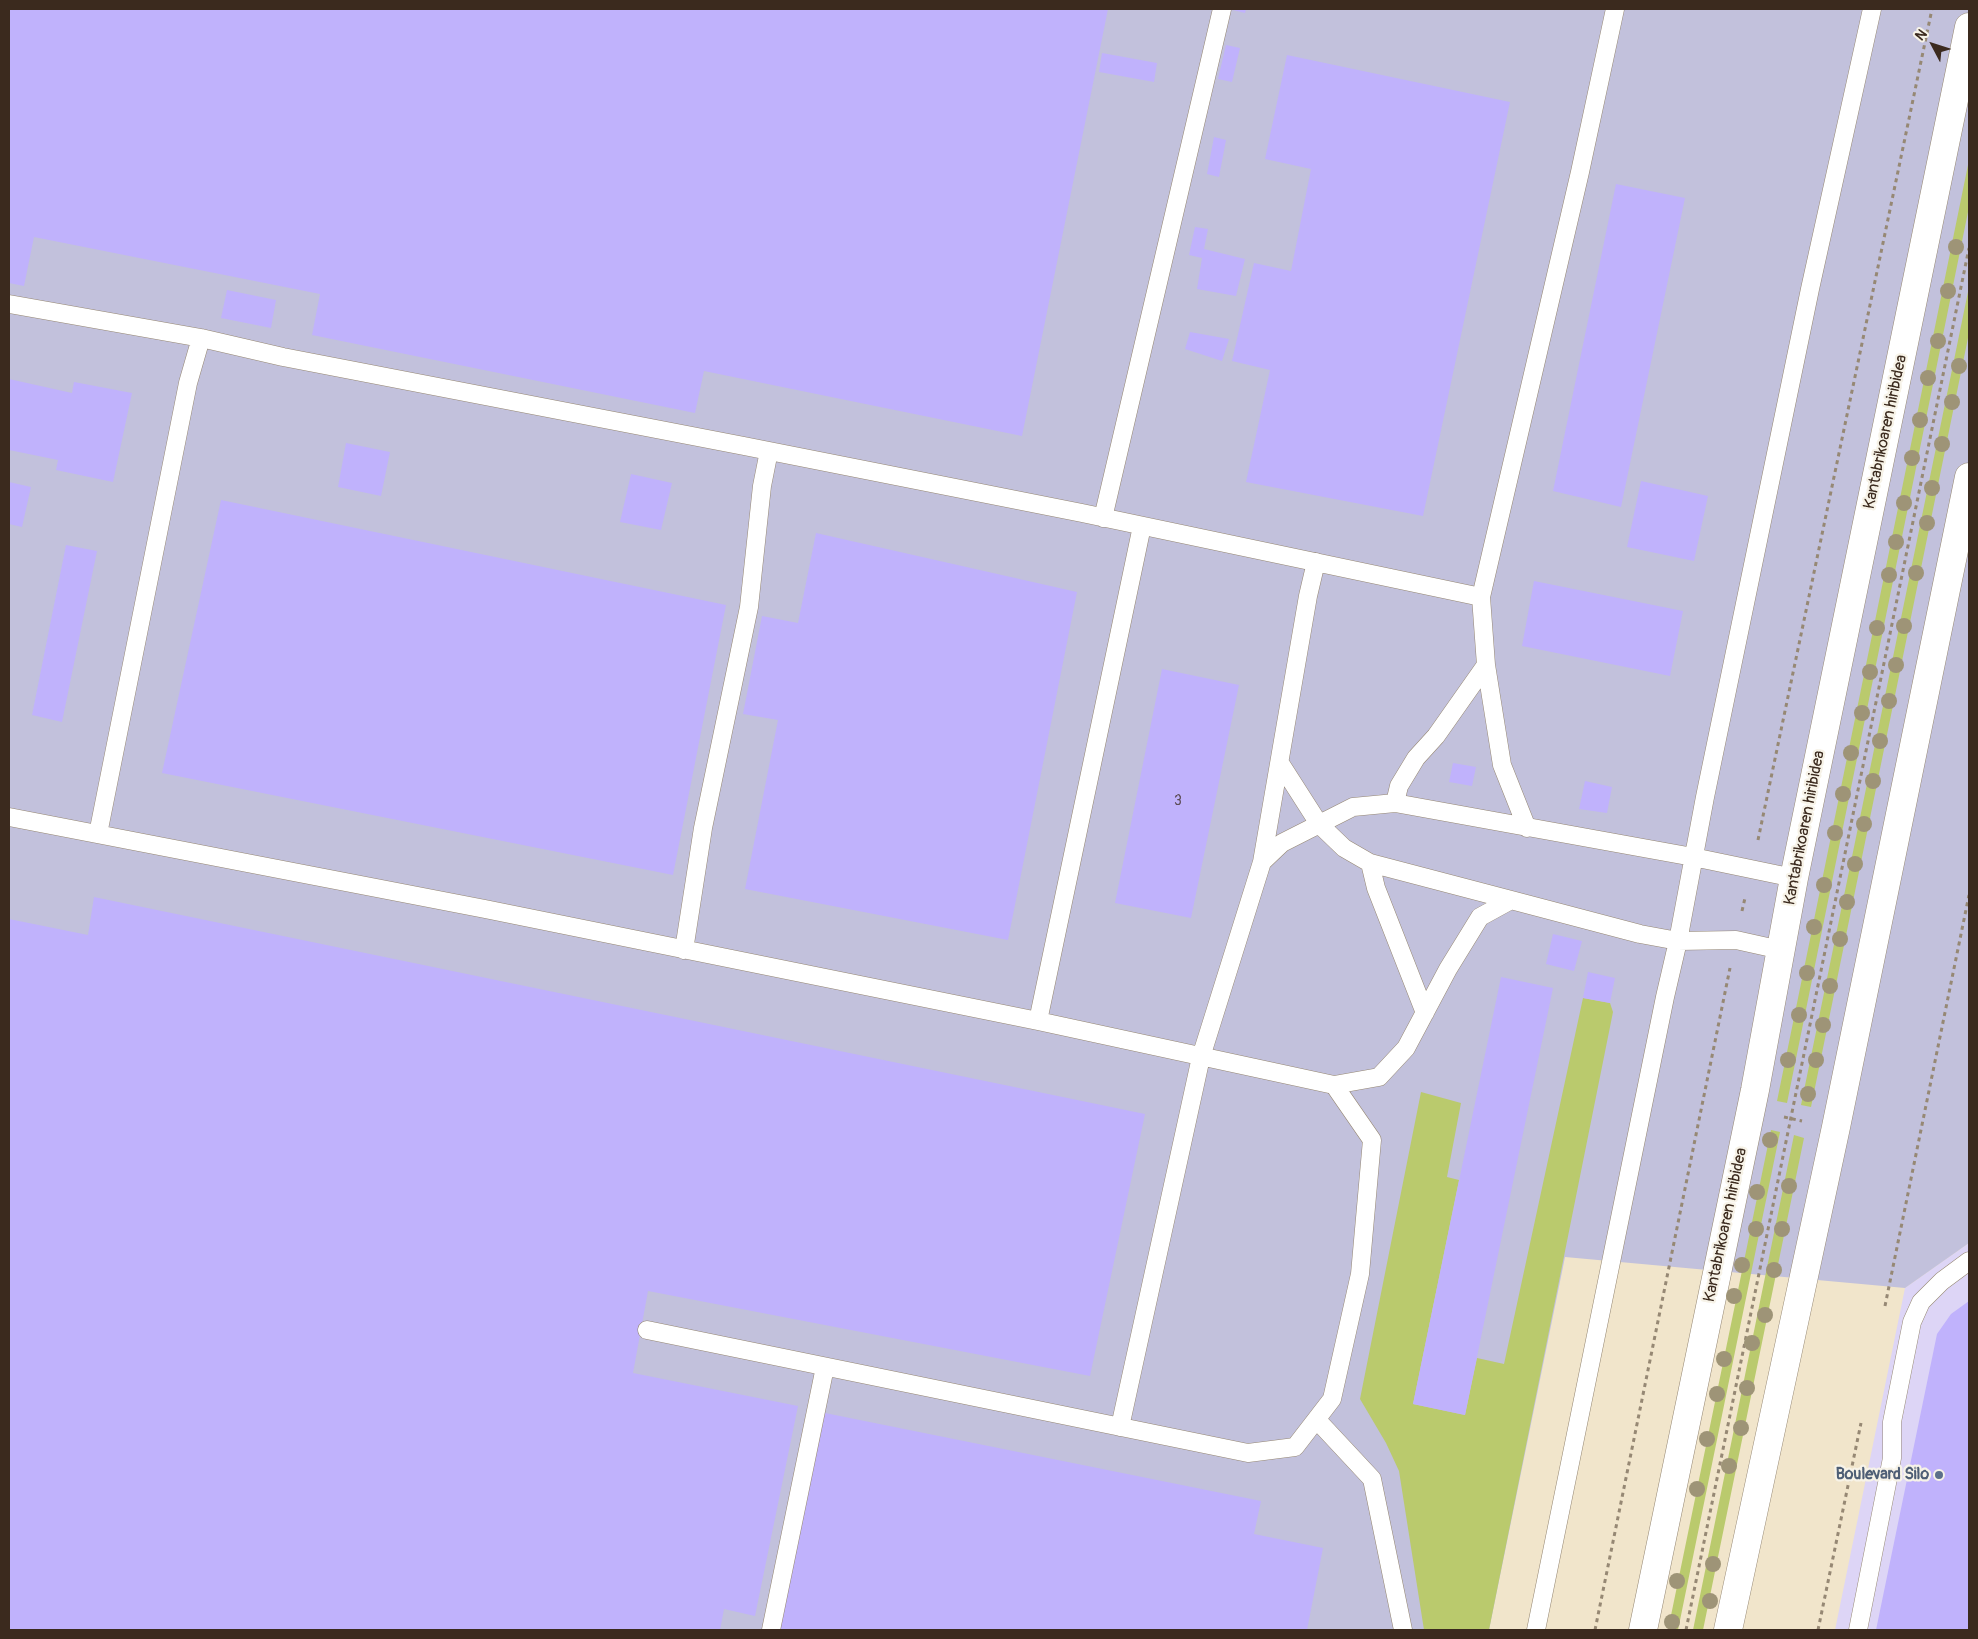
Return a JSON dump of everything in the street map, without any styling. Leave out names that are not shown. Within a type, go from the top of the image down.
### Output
[{"type":"main road","name":"Kantabrikoaren hiribidea","points":[[1643,1630],[1755,1090],[1794,878],[1969,27]]},
{"type":"main road","points":[[1728,1630],[1836,1127],[1969,476]]},
{"type":"lane","points":[[1103,518],[1222,9]]},
{"type":"lane","points":[[1527,828],[1502,765],[1486,665],[1482,597],[1580,172],[1615,9]]},
{"type":"lane","points":[[1536,1630],[1810,289],[1872,9]]},
{"type":"lane","points":[[9,304],[201,338],[283,356],[1103,518],[1482,597]]},
{"type":"lane","points":[[98,834],[188,383],[201,338]]},
{"type":"lane","points":[[684,950],[703,828],[749,607],[762,486],[769,451]]},
{"type":"lane","points":[[1038,1021],[1142,526]]},
{"type":"lane","points":[[1120,1427],[1201,1057],[1262,862],[1308,596],[1316,562]]},
{"type":"lane","points":[[1395,803],[1399,786],[1416,758],[1436,736],[1486,665]]},
{"type":"lane","points":[[1280,763],[1318,824],[1344,848],[1370,863],[1640,934],[1678,941],[1736,940],[1781,950]]},
{"type":"lane","points":[[1262,862],[1282,843],[1353,807],[1395,803],[1693,857],[1794,878]]},
{"type":"lane","points":[[9,817],[1038,1021],[1334,1085],[1379,1078],[1406,1048],[1480,917],[1511,900]]},
{"type":"lane","points":[[1370,863],[1376,888],[1425,1013]]},
{"type":"lane","points":[[647,1330],[1248,1453],[1296,1447],[1332,1399],[1360,1274],[1372,1140],[1334,1085]]},
{"type":"lane","points":[[1858,1630],[1892,1458],[1892,1422],[1912,1322],[1921,1302],[1942,1281],[1969,1262]]},
{"type":"lane","points":[[771,1630],[825,1367]]},
{"type":"lane","points":[[1317,1420],[1372,1479],[1403,1630]]},
{"type":"path","points":[[1595,1630],[1736,940],[1932,9]]},
{"type":"path","points":[[1686,1630],[1969,248]]},
{"type":"path","points":[[1883,1313],[1969,895]]},
{"type":"path","points":[[1782,1117],[1808,1122]]},
{"type":"path","points":[[1818,1630],[1861,1419]]},
{"type":"shaded area","points":[[9,9],[1969,9],[1969,1243],[1905,1288],[1565,1257],[1489,1630],[9,1630]]},
{"type":"shaded area","points":[[1969,1243],[1969,1630],[1835,1630],[1905,1288]]},
{"type":"green space","points":[[1969,160],[1969,207],[1787,1103],[1777,1101]]},
{"type":"green space","points":[[1969,287],[1969,333],[1811,1107],[1801,1105]]},
{"type":"green space","points":[[1583,998],[1610,1003],[1613,1012],[1489,1630],[1424,1630],[1399,1471],[1386,1443],[1360,1399],[1421,1092],[1461,1103],[1447,1177],[1459,1180],[1413,1404],[1465,1415],[1477,1358],[1504,1364]]},
{"type":"green space","points":[[1771,1130],[1780,1132],[1678,1630],[1668,1630]]},
{"type":"green space","points":[[1794,1135],[1804,1138],[1703,1630],[1693,1630]]},
{"type":"building","points":[[9,9],[1108,9],[1022,436],[704,371],[695,413],[312,335],[320,294],[34,237],[24,286],[9,283]]},
{"type":"building","points":[[1229,9],[1246,9],[1245,13]]},
{"type":"building","points":[[1226,45],[1240,48],[1232,82],[1218,79]]},
{"type":"building","points":[[1102,53],[1157,63],[1154,82],[1099,72]]},
{"type":"building","points":[[1287,55],[1510,102],[1423,516],[1246,482],[1270,370],[1232,361],[1254,263],[1291,271],[1311,169],[1265,159]]},
{"type":"building","points":[[1214,137],[1226,140],[1219,177],[1207,174]]},
{"type":"building","points":[[1616,184],[1685,198],[1621,507],[1553,491]]},
{"type":"building","points":[[1195,227],[1208,229],[1204,249],[1245,259],[1236,296],[1197,289],[1202,258],[1189,255]]},
{"type":"building","points":[[227,290],[276,300],[271,328],[221,318]]},
{"type":"building","points":[[1190,332],[1229,339],[1222,361],[1185,349]]},
{"type":"building","points":[[9,379],[72,393],[74,382],[132,393],[113,482],[56,470],[58,460],[9,450]]},
{"type":"building","points":[[346,443],[390,452],[381,496],[338,487]]},
{"type":"building","points":[[631,474],[672,483],[661,530],[620,522]]},
{"type":"building","points":[[1641,481],[1708,496],[1694,561],[1627,547]]},
{"type":"building","points":[[9,482],[31,487],[22,527],[9,524]]},
{"type":"building","points":[[221,500],[726,605],[673,875],[162,773]]},
{"type":"building","points":[[816,533],[1077,592],[1008,940],[745,889],[778,720],[743,714],[762,616],[798,623]]},
{"type":"building","points":[[66,545],[97,551],[62,722],[32,715]]},
{"type":"building","points":[[1534,581],[1683,611],[1670,676],[1522,646]]},
{"type":"building","points":[[1162,669],[1239,685],[1191,918],[1115,903]]},
{"type":"building","points":[[1453,763],[1476,767],[1472,786],[1449,782]]},
{"type":"building","points":[[1585,781],[1612,787],[1607,813],[1579,809]]},
{"type":"building","points":[[94,897],[1145,1114],[1090,1376],[648,1291],[633,1373],[798,1406],[755,1616],[724,1609],[720,1630],[9,1630],[9,919],[88,935]]},
{"type":"building","points":[[1553,934],[1582,941],[1574,971],[1546,964]]},
{"type":"building","points":[[1588,972],[1615,978],[1610,1003],[1583,998]]},
{"type":"building","points":[[1501,977],[1553,988],[1465,1415],[1413,1404]]},
{"type":"building","name":"Boulevard Silo","points":[[1969,1301],[1969,1630],[1876,1630],[1937,1334],[1951,1314]]},
{"type":"building","points":[[825,1413],[1261,1501],[1254,1534],[1323,1548],[1307,1630],[780,1630]]},
{"type":"place","name":"Boulevard Silo","points":[[1939,1475]]}]
